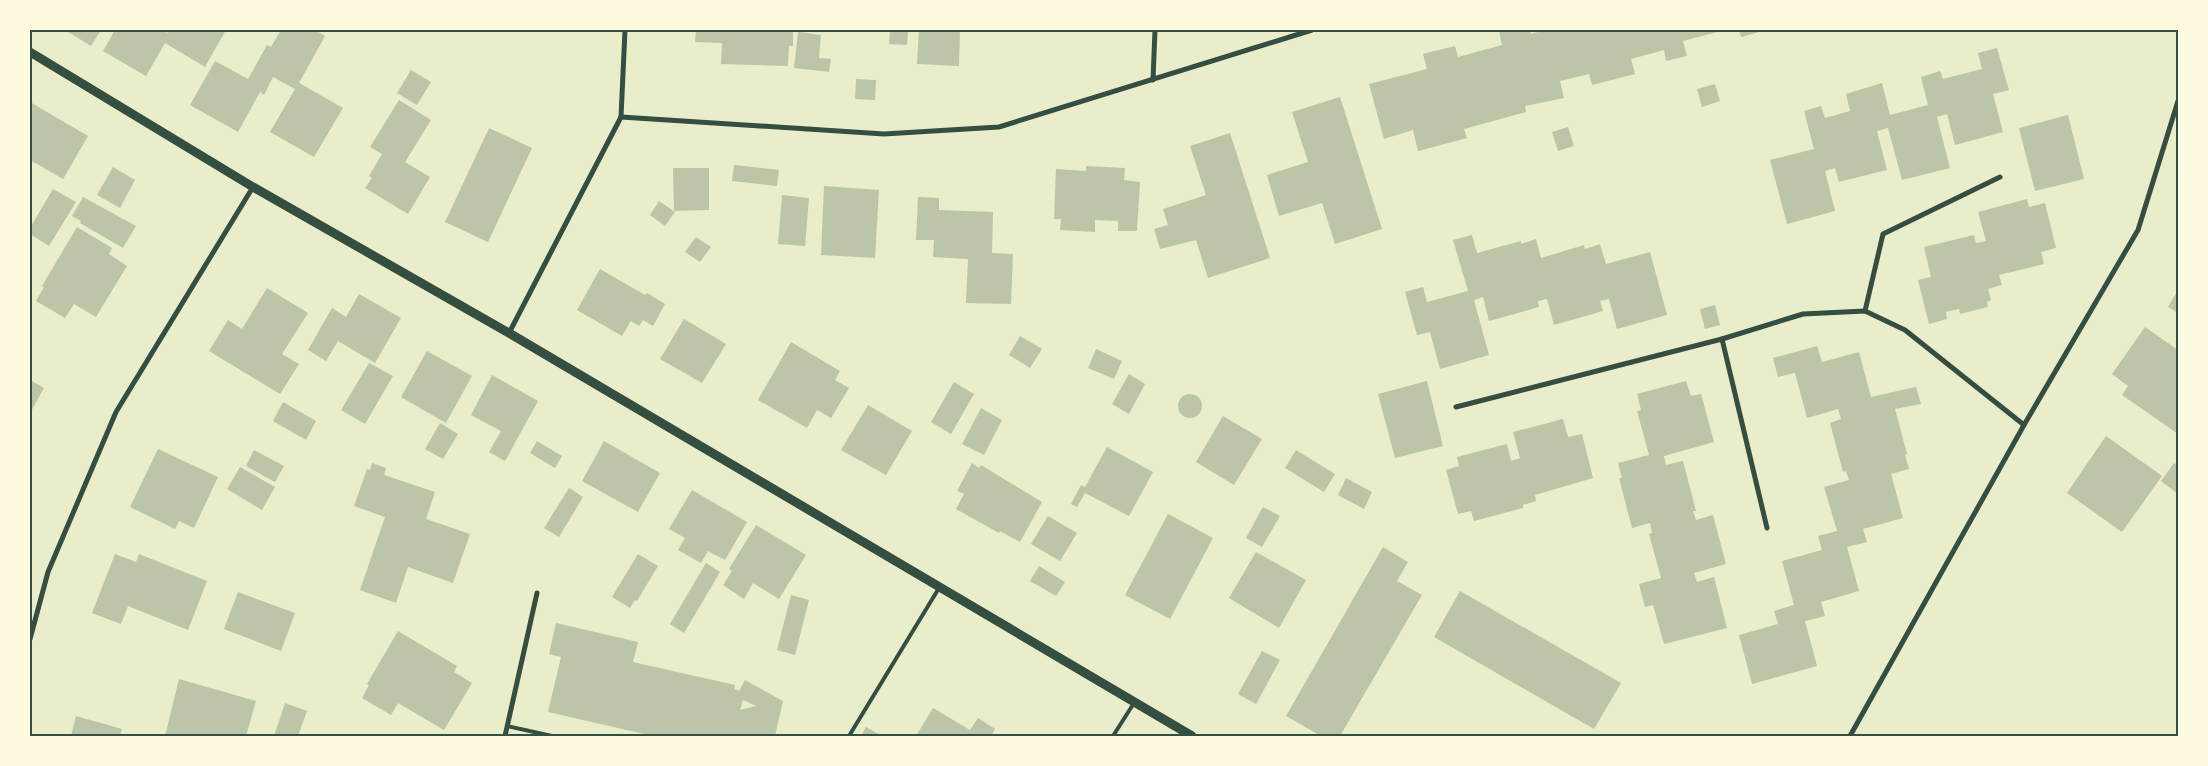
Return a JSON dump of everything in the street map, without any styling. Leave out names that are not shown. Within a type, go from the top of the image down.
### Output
[{"type":"street","points":[[509,333],[621,117],[625,30]]},
{"type":"street","points":[[1153,80],[1155,30]]},
{"type":"street","points":[[621,117],[884,134],[999,127],[1312,30]]},
{"type":"street","points":[[30,52],[253,187],[509,333],[1192,736]]},
{"type":"street","points":[[1850,736],[2024,425],[2138,230],[2178,101]]},
{"type":"street","points":[[1865,311],[1883,234],[2000,177]]},
{"type":"street","points":[[30,639],[48,572],[116,412],[253,187]]},
{"type":"street","points":[[1456,407],[1722,339],[1803,314],[1865,311],[1904,330],[2024,425]]},
{"type":"street","points":[[1722,339],[1767,528]]},
{"type":"street","points":[[505,736],[536,593]]},
{"type":"lane","points":[[848,736],[939,588]]},
{"type":"lane","points":[[1114,736],[1134,703]]},
{"type":"lane","points":[[507,726],[552,736]]},
{"type":"building","points":[[65,30],[101,30],[91,46]]},
{"type":"building","points":[[115,30],[162,30],[167,33],[169,30],[226,30],[205,67],[165,43],[146,76],[103,51]]},
{"type":"building","points":[[281,30],[315,30],[325,36],[299,83],[343,108],[314,157],[270,132],[295,89],[273,77],[264,95],[260,92],[238,132],[190,105],[215,61],[248,79],[267,45],[271,47]]},
{"type":"building","points":[[696,30],[793,30],[793,46],[789,46],[788,66],[721,64],[722,43],[695,42]]},
{"type":"building","points":[[890,30],[908,30],[907,45],[889,44]]},
{"type":"building","points":[[919,30],[960,30],[959,66],[917,64]]},
{"type":"building","points":[[1499,30],[1530,30],[1531,34],[1545,30],[1721,31],[1683,41],[1687,56],[1666,61],[1664,50],[1631,59],[1635,74],[1592,85],[1589,74],[1560,81],[1564,98],[1525,106],[1526,112],[1464,129],[1467,138],[1418,151],[1413,130],[1384,139],[1369,84],[1427,69],[1423,54],[1455,46],[1458,57],[1502,45]]},
{"type":"building","points":[[1739,30],[1763,30],[1763,31],[1741,37]]},
{"type":"building","points":[[798,32],[821,35],[819,58],[831,59],[829,72],[794,68]]},
{"type":"building","points":[[1997,48],[2009,90],[1993,94],[2003,132],[1955,145],[1947,114],[1937,117],[1950,168],[1902,180],[1888,128],[1877,131],[1887,170],[1839,182],[1835,168],[1825,171],[1835,211],[1787,224],[1770,160],[1814,149],[1804,111],[1821,106],[1825,118],[1850,111],[1846,94],[1882,83],[1890,115],[1928,105],[1921,77],[1940,71],[1943,79],[1982,69],[1978,53]]},
{"type":"building","points":[[411,70],[431,82],[417,105],[397,93]]},
{"type":"building","points":[[856,79],[876,80],[875,100],[855,99]]},
{"type":"building","points":[[1715,84],[1720,101],[1702,107],[1697,89]]},
{"type":"building","points":[[1340,97],[1382,229],[1335,244],[1322,203],[1279,216],[1267,175],[1308,162],[1292,112]]},
{"type":"building","points":[[399,100],[431,120],[405,162],[430,177],[408,214],[365,188],[372,178],[369,176],[382,154],[370,147]]},
{"type":"building","points":[[30,102],[88,136],[63,179],[30,160]]},
{"type":"building","points":[[2068,115],[2084,179],[2035,191],[2019,128]]},
{"type":"building","points":[[1568,127],[1574,146],[1558,151],[1552,132]]},
{"type":"building","points":[[489,128],[532,148],[488,242],[445,222]]},
{"type":"building","points":[[1230,133],[1270,258],[1208,278],[1196,240],[1160,249],[1154,229],[1168,225],[1163,209],[1206,195],[1190,146]]},
{"type":"building","points":[[734,165],[779,170],[777,186],[732,181]]},
{"type":"building","points":[[1086,166],[1125,168],[1124,180],[1140,182],[1137,231],[1118,231],[1118,221],[1095,220],[1095,232],[1060,230],[1061,219],[1054,219],[1056,169],[1086,171]]},
{"type":"building","points":[[113,167],[135,180],[120,208],[97,195]]},
{"type":"building","points":[[673,168],[709,168],[709,210],[674,211]]},
{"type":"building","points":[[824,186],[879,190],[875,258],[821,255]]},
{"type":"building","points":[[53,189],[76,202],[49,246],[30,234],[30,228]]},
{"type":"building","points":[[782,195],[809,198],[805,246],[778,244]]},
{"type":"building","points":[[83,197],[136,226],[123,248],[80,223],[81,221],[72,216]]},
{"type":"building","points":[[918,197],[939,198],[939,210],[993,212],[992,253],[1013,254],[1011,304],[966,303],[968,259],[933,257],[934,240],[916,240]]},
{"type":"building","points":[[2027,199],[2029,207],[2045,203],[2056,248],[2041,252],[2044,264],[1999,275],[2002,285],[1988,289],[1991,300],[1987,302],[1988,307],[1960,314],[1959,309],[1946,312],[1947,319],[1929,324],[1918,280],[1931,277],[1924,247],[1974,235],[1976,243],[1986,241],[1978,212]]},
{"type":"building","points":[[659,201],[675,212],[665,226],[650,215]]},
{"type":"building","points":[[77,227],[112,248],[109,254],[127,266],[96,317],[74,304],[65,318],[36,301],[44,287],[42,286]]},
{"type":"building","points":[[1472,235],[1477,253],[1521,241],[1521,244],[1536,239],[1541,258],[1584,245],[1585,249],[1600,244],[1606,264],[1650,252],[1667,315],[1617,329],[1609,299],[1600,301],[1603,311],[1554,325],[1547,299],[1538,301],[1539,307],[1489,321],[1483,297],[1474,300],[1489,355],[1440,369],[1430,332],[1417,335],[1405,292],[1423,287],[1427,302],[1468,291],[1453,240]]},
{"type":"building","points":[[696,237],[711,247],[700,262],[685,252]]},
{"type":"building","points":[[600,269],[645,295],[647,293],[665,304],[653,326],[643,320],[639,326],[631,321],[622,336],[577,310]]},
{"type":"building","points":[[267,288],[308,313],[282,354],[299,364],[280,394],[209,351],[228,320],[242,329]]},
{"type":"building","points":[[2178,290],[2178,313],[2168,307]]},
{"type":"building","points":[[359,294],[401,318],[375,363],[338,341],[326,361],[308,350],[332,308],[346,317]]},
{"type":"building","points":[[1715,305],[1720,325],[1705,329],[1700,309]]},
{"type":"building","points":[[684,319],[726,344],[702,383],[660,359]]},
{"type":"building","points":[[2145,327],[2178,350],[2178,434],[2122,395],[2128,386],[2112,374]]},
{"type":"building","points":[[1020,336],[1042,349],[1030,368],[1009,355]]},
{"type":"building","points":[[791,342],[840,371],[835,380],[849,388],[831,418],[817,410],[807,428],[758,400]]},
{"type":"building","points":[[1817,346],[1822,362],[1859,352],[1871,397],[1916,387],[1921,404],[1895,409],[1909,469],[1891,474],[1903,518],[1863,529],[1867,542],[1847,547],[1859,591],[1821,602],[1825,616],[1805,621],[1817,666],[1752,684],[1739,635],[1778,624],[1774,611],[1794,605],[1782,561],[1822,550],[1818,536],[1837,531],[1824,487],[1849,480],[1846,471],[1843,472],[1830,423],[1841,419],[1838,409],[1807,418],[1795,373],[1778,377],[1773,358]]},
{"type":"building","points":[[1096,349],[1122,361],[1114,379],[1088,368]]},
{"type":"building","points":[[427,351],[472,376],[446,423],[401,397]]},
{"type":"building","points":[[369,363],[393,376],[365,424],[341,410]]},
{"type":"building","points":[[1129,374],[1145,384],[1129,414],[1112,404]]},
{"type":"building","points":[[492,375],[538,401],[505,461],[489,452],[501,431],[471,415]]},
{"type":"building","points":[[30,380],[44,388],[30,413]]},
{"type":"building","points":[[1427,381],[1443,446],[1395,458],[1378,394]]},
{"type":"building","points":[[1686,381],[1691,396],[1701,394],[1714,442],[1664,456],[1666,465],[1683,461],[1696,511],[1693,511],[1696,520],[1713,515],[1726,564],[1694,573],[1697,582],[1714,577],[1727,628],[1664,644],[1653,605],[1645,607],[1639,584],[1661,578],[1649,534],[1652,533],[1650,523],[1632,528],[1619,478],[1622,478],[1618,463],[1649,455],[1637,411],[1641,410],[1637,394]]},
{"type":"building","points":[[954,382],[974,394],[951,434],[931,422]]},
{"type":"building","points":[[1190,394],[1195,395],[1201,401],[1201,411],[1195,417],[1190,418],[1185,417],[1179,411],[1178,406],[1179,401],[1185,395]]},
{"type":"building","points":[[283,402],[316,421],[306,440],[273,421]]},
{"type":"building","points":[[868,405],[912,431],[886,475],[841,450]]},
{"type":"building","points":[[981,408],[1002,420],[984,455],[962,444]]},
{"type":"building","points":[[1223,416],[1262,439],[1234,485],[1196,462]]},
{"type":"building","points":[[1563,419],[1568,437],[1582,434],[1593,478],[1535,495],[1536,501],[1523,505],[1523,508],[1474,521],[1471,511],[1458,514],[1446,470],[1459,466],[1457,457],[1507,444],[1511,461],[1520,458],[1513,432]]},
{"type":"building","points":[[440,423],[458,434],[443,459],[425,449]]},
{"type":"building","points":[[2106,436],[2162,476],[2122,532],[2067,493]]},
{"type":"building","points":[[537,441],[562,456],[555,468],[530,453]]},
{"type":"building","points":[[604,441],[660,473],[638,512],[582,481]]},
{"type":"building","points":[[1107,447],[1153,472],[1129,516],[1085,493],[1077,507],[1071,504],[1081,485],[1085,487]]},
{"type":"building","points":[[158,449],[218,477],[194,528],[179,521],[175,529],[130,507]]},
{"type":"building","points":[[254,450],[284,466],[275,482],[246,466]]},
{"type":"building","points":[[1296,450],[1335,474],[1324,492],[1285,468]]},
{"type":"building","points":[[372,463],[386,468],[384,475],[435,492],[426,519],[470,534],[453,583],[408,567],[396,603],[360,590],[385,517],[354,506],[367,469],[370,470]]},
{"type":"building","points":[[972,463],[979,468],[981,465],[1042,502],[1020,542],[1000,531],[999,533],[956,509],[964,494],[957,491]]},
{"type":"building","points":[[2174,463],[2178,466],[2178,494],[2161,481]]},
{"type":"building","points":[[240,467],[275,487],[262,510],[227,489]]},
{"type":"building","points":[[1346,478],[1372,492],[1364,509],[1338,495]]},
{"type":"building","points":[[569,488],[583,497],[559,537],[544,528]]},
{"type":"building","points":[[692,490],[747,522],[725,560],[708,551],[701,563],[678,550],[685,538],[669,529]]},
{"type":"building","points":[[1263,507],[1280,516],[1262,547],[1246,538]]},
{"type":"building","points":[[1168,514],[1213,538],[1170,619],[1125,595]]},
{"type":"building","points":[[1048,516],[1077,533],[1060,561],[1031,544]]},
{"type":"building","points":[[756,525],[806,555],[779,599],[753,583],[744,599],[723,585],[732,571],[729,569]]},
{"type":"building","points":[[1383,547],[1408,562],[1397,581],[1422,595],[1340,736],[1321,736],[1286,716]]},
{"type":"building","points":[[1256,552],[1306,580],[1279,628],[1229,598]]},
{"type":"building","points":[[115,554],[136,562],[139,554],[207,581],[188,630],[128,606],[121,624],[92,613]]},
{"type":"building","points":[[638,554],[658,566],[637,601],[635,600],[630,608],[612,597]]},
{"type":"building","points":[[706,563],[720,572],[684,633],[670,624]]},
{"type":"building","points":[[1039,566],[1065,582],[1056,596],[1030,581]]},
{"type":"building","points":[[1460,591],[1621,683],[1594,729],[1434,637]]},
{"type":"building","points":[[238,592],[295,613],[281,651],[224,629]]},
{"type":"building","points":[[791,595],[809,600],[795,655],[777,650]]},
{"type":"building","points":[[556,623],[638,642],[633,662],[735,685],[734,689],[739,691],[745,680],[783,701],[775,736],[653,736],[548,712],[561,657],[549,654]],"holes":[[[743,700],[756,706],[740,710]]]},
{"type":"building","points":[[398,631],[457,666],[454,672],[472,683],[444,730],[398,703],[391,715],[362,698],[369,685],[367,684]]},
{"type":"building","points":[[1262,651],[1280,660],[1256,704],[1238,694]]},
{"type":"building","points":[[179,679],[256,701],[246,736],[165,736]]},
{"type":"building","points":[[285,703],[307,711],[298,736],[274,736]]},
{"type":"building","points":[[933,708],[970,730],[978,718],[995,729],[991,736],[916,736]]},
{"type":"building","points":[[76,716],[122,729],[120,736],[71,736]]},
{"type":"building","points":[[866,727],[882,736],[861,736]]}]
